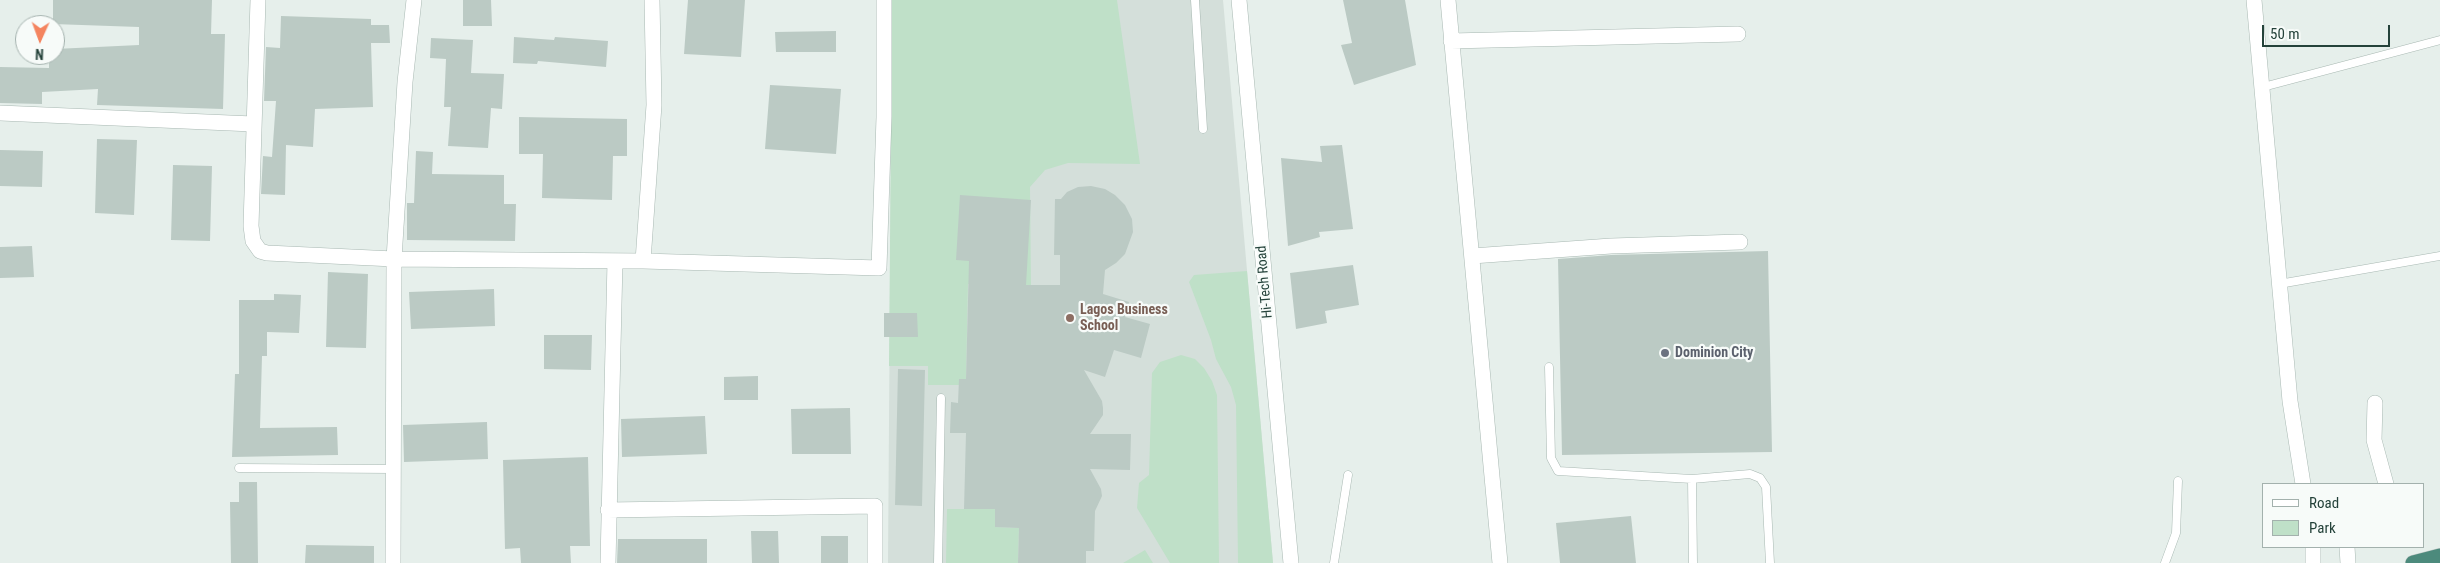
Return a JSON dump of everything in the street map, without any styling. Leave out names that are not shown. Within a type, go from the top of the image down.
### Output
[{"type":"highway","points":[[2412,563],[2440,556]]},
{"type":"street","points":[[258,0],[251,226],[252,241],[260,251],[267,253],[394,259],[643,261],[879,268],[884,117],[884,0]]},
{"type":"street","points":[[393,563],[394,259],[405,82],[414,0]]},
{"type":"street","points":[[643,261],[654,105],[652,0]]},
{"type":"street","name":"Hi-Tech Road","points":[[1239,0],[1291,563]]},
{"type":"street","points":[[1448,0],[1500,563]]},
{"type":"street","points":[[2254,0],[2290,401],[2303,483]]},
{"type":"street","points":[[1451,41],[1738,34]]},
{"type":"street","points":[[0,113],[253,124]]},
{"type":"street","points":[[1472,256],[1611,246],[1740,242]]},
{"type":"street","points":[[608,563],[615,261]]},
{"type":"street","points":[[2375,403],[2374,440],[2386,483]]},
{"type":"street","points":[[608,510],[875,506],[875,563]]},
{"type":"street","points":[[2313,548],[2313,563]]},
{"type":"street","points":[[2347,548],[2348,563]]},
{"type":"lane","points":[[1195,0],[1203,129]]},
{"type":"lane","points":[[2262,87],[2440,40]]},
{"type":"lane","points":[[2279,284],[2440,256]]},
{"type":"lane","points":[[1549,367],[1551,458],[1558,471],[1692,479],[1750,474],[1760,478],[1766,487],[1770,563]]},
{"type":"lane","points":[[938,563],[940,398]]},
{"type":"lane","points":[[239,468],[393,469]]},
{"type":"lane","points":[[1334,563],[1348,475]]},
{"type":"lane","points":[[1692,479],[1693,563]]},
{"type":"lane","points":[[2165,563],[2176,533],[2178,481]]},
{"type":"shaded area","name":"Lagos Business School","points":[[892,0],[1223,0],[1273,563],[888,563]]},
{"type":"green space","points":[[892,0],[1117,0],[1140,164],[1068,163],[1045,170],[1030,187],[1031,285],[968,284],[966,379],[959,379],[959,385],[928,385],[928,366],[889,366]]},
{"type":"green space","points":[[1247,271],[1273,563],[1238,563],[1236,405],[1231,387],[1216,359],[1211,340],[1189,282],[1194,275]]},
{"type":"green space","points":[[1181,355],[1195,359],[1204,368],[1212,381],[1217,395],[1219,563],[1170,563],[1137,508],[1139,483],[1149,475],[1152,373],[1160,362]]},
{"type":"green space","points":[[947,509],[995,509],[995,527],[1019,528],[1018,563],[946,563]]},
{"type":"green space","points":[[1145,550],[1153,563],[1123,563]]},
{"type":"building","points":[[53,0],[212,0],[211,34],[225,34],[223,109],[97,105],[98,89],[42,92],[42,104],[0,103],[0,67],[49,68],[49,65],[65,65],[65,49],[139,45],[139,27],[65,24],[65,15],[53,15]]},
{"type":"building","points":[[463,0],[491,0],[492,26],[463,26]]},
{"type":"building","points":[[688,0],[745,0],[741,57],[684,54]]},
{"type":"building","points":[[1343,0],[1405,0],[1416,65],[1354,85],[1341,45],[1352,43]]},
{"type":"building","points":[[281,16],[371,19],[371,25],[389,25],[390,43],[371,43],[373,107],[315,109],[313,147],[286,145],[285,195],[261,194],[263,156],[272,157],[276,101],[264,101],[266,47],[280,48]]},
{"type":"building","points":[[836,31],[836,52],[776,52],[775,32]]},
{"type":"building","points":[[514,37],[554,40],[555,37],[608,41],[606,67],[538,61],[537,64],[513,63]]},
{"type":"building","points":[[431,38],[473,40],[471,73],[504,74],[502,109],[491,108],[488,148],[448,146],[451,107],[444,107],[446,59],[430,58]]},
{"type":"building","points":[[770,85],[841,89],[836,154],[765,149]]},
{"type":"building","points":[[519,117],[627,119],[627,156],[613,156],[612,200],[542,198],[543,154],[519,154]]},
{"type":"building","points":[[97,139],[137,140],[134,215],[95,213]]},
{"type":"building","points":[[1342,145],[1353,229],[1319,232],[1320,237],[1288,246],[1281,158],[1322,162],[1320,146]]},
{"type":"building","points":[[0,150],[43,151],[42,187],[0,186]]},
{"type":"building","points":[[416,151],[433,152],[432,174],[504,175],[504,204],[516,204],[515,241],[407,240],[407,203],[414,203]]},
{"type":"building","points":[[173,165],[212,166],[210,241],[171,240]]},
{"type":"building","points":[[1091,186],[1105,189],[1115,195],[1125,205],[1132,219],[1133,232],[1125,254],[1105,270],[1103,294],[1129,302],[1125,317],[1150,324],[1141,358],[1114,350],[1105,377],[1084,370],[1102,401],[1103,408],[1103,415],[1090,434],[1131,434],[1130,470],[1090,469],[1101,489],[1102,496],[1095,511],[1094,551],[1086,551],[1086,563],[1018,563],[1019,528],[995,527],[995,509],[964,509],[966,433],[950,433],[951,402],[958,403],[959,379],[966,379],[969,261],[956,260],[960,195],[1031,200],[1026,285],[1060,285],[1060,255],[1054,255],[1055,199],[1061,199],[1067,192],[1078,187]]},
{"type":"building","points":[[32,246],[34,277],[0,278],[0,247]]},
{"type":"building","name":"Dominion City","points":[[1768,251],[1772,452],[1562,455],[1558,259],[1611,255]]},
{"type":"building","points":[[1353,265],[1359,305],[1325,311],[1327,323],[1296,329],[1290,273]]},
{"type":"building","points":[[328,272],[368,274],[366,348],[326,347]]},
{"type":"building","points":[[494,289],[495,326],[411,329],[409,292]]},
{"type":"building","points":[[274,294],[301,295],[299,333],[267,332],[267,356],[262,356],[260,428],[337,427],[338,455],[232,457],[235,374],[239,374],[239,300],[274,300]]},
{"type":"building","points":[[884,313],[917,313],[918,337],[884,337]]},
{"type":"building","points":[[544,335],[592,335],[591,370],[544,369]]},
{"type":"building","points":[[898,369],[925,370],[922,506],[895,505]]},
{"type":"building","points":[[758,376],[758,400],[724,400],[724,377]]},
{"type":"building","points":[[850,408],[851,454],[792,454],[791,409]]},
{"type":"building","points":[[705,416],[707,454],[622,457],[621,419]]},
{"type":"building","points":[[487,422],[488,459],[404,462],[403,425]]},
{"type":"building","points":[[588,457],[590,546],[570,546],[571,563],[521,563],[520,548],[505,549],[503,460]]},
{"type":"building","points":[[239,482],[257,482],[258,563],[231,563],[230,502],[239,502]]},
{"type":"building","points":[[1631,516],[1636,563],[1560,563],[1556,523]]},
{"type":"building","points":[[751,531],[778,531],[779,563],[752,563]]},
{"type":"building","points":[[821,536],[848,536],[848,563],[821,563]]},
{"type":"building","points":[[618,539],[707,539],[707,563],[617,563]]},
{"type":"building","points":[[306,545],[374,546],[374,563],[305,563]]},
{"type":"place","name":"Lagos Business School","points":[[1070,318]]},
{"type":"place","name":"Dominion City","points":[[1665,353]]}]
